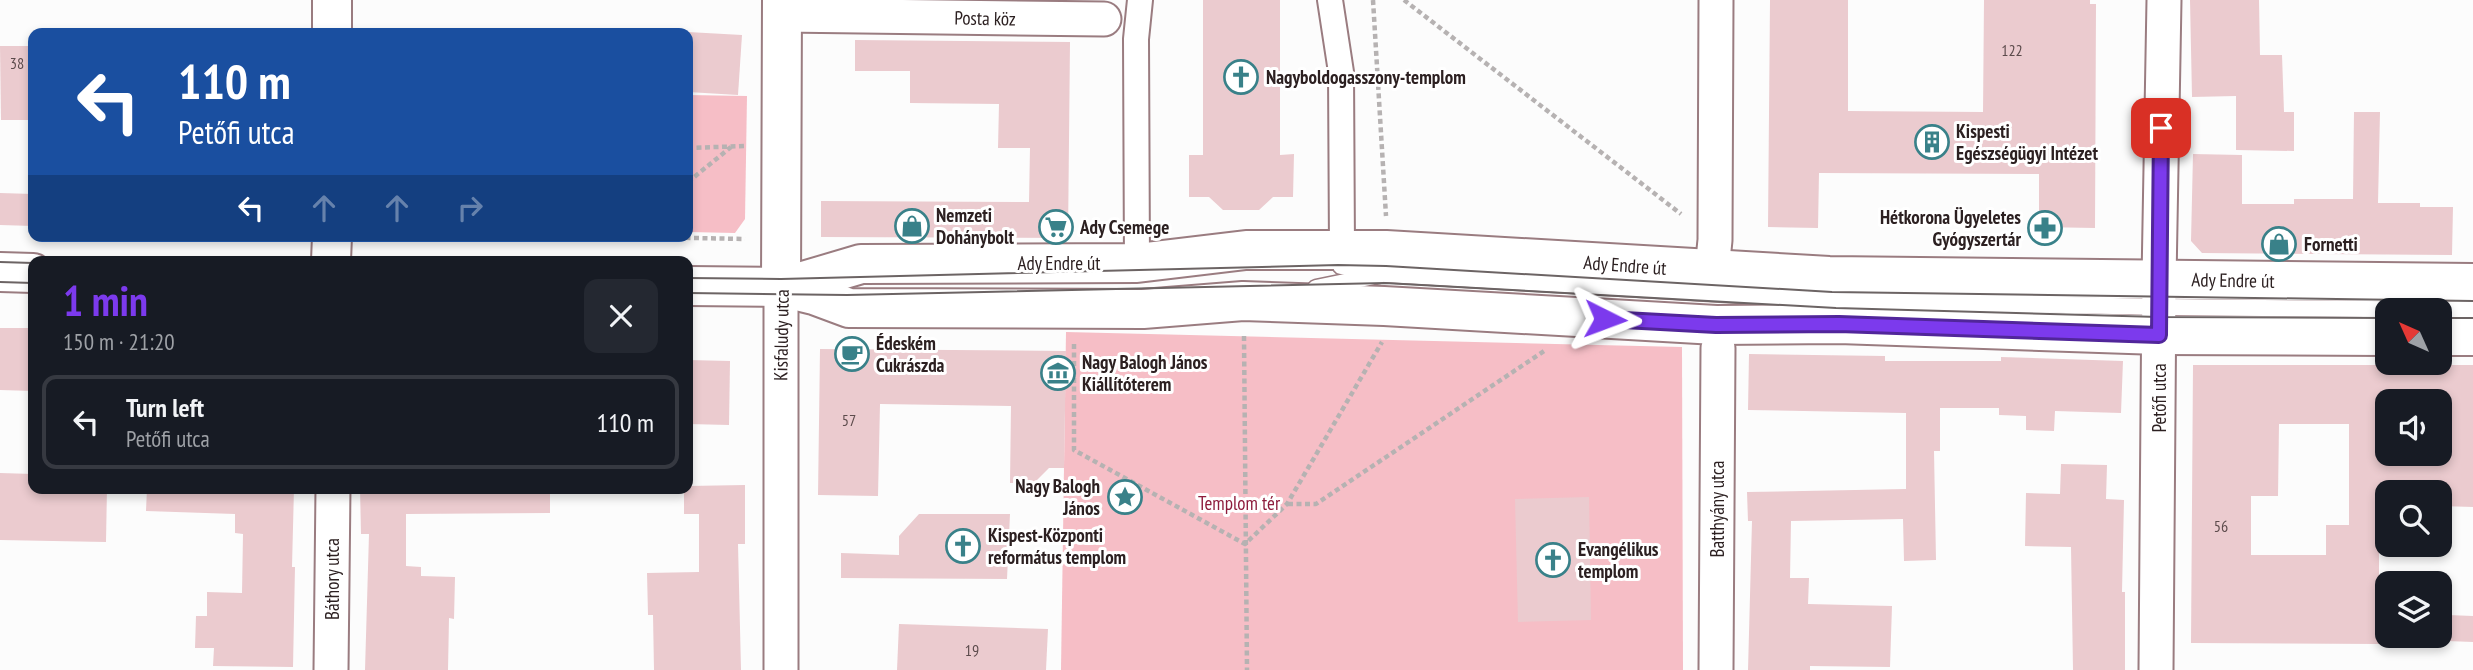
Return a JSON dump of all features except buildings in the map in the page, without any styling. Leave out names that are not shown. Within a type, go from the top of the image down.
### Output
[{"type":"street","points":[[332,0],[332,28]]},
{"type":"street","points":[[1137,263],[1136,39],[1140,0]]},
{"type":"street","points":[[1330,0],[1341,72],[1342,250]]},
{"type":"street","points":[[1713,268],[1716,0]]},
{"type":"street","name":"Petőfi utca","points":[[2156,670],[2164,0]]},
{"type":"street","name":"Posta köz","points":[[782,8],[1104,19]]},
{"type":"street","name":"Kisfaludy utca","points":[[781,670],[782,8]]},
{"type":"street","name":"Ady Endre út","points":[[781,287],[861,264],[1137,263],[1245,250],[1386,250],[1829,276],[2159,307],[2375,334]]},
{"type":"street","points":[[0,272],[28,273]]},
{"type":"street","name":"Ady Endre út","points":[[693,286],[781,287],[849,308],[1143,309],[1243,319],[1385,290],[1716,325],[1839,324],[2159,307],[2473,283]]},
{"type":"street","points":[[2452,336],[2473,336]]},
{"type":"street","name":"Batthyány utca","points":[[1716,670],[1718,348]]},
{"type":"street","name":"Báthory utca","points":[[331,670],[333,494]]},
{"type":"lane","points":[[1245,250],[1385,290],[1713,268],[1839,324]]},
{"type":"lane","points":[[2159,307],[2473,310]]},
{"type":"path","points":[[1373,0],[1386,219]]},
{"type":"path","points":[[1404,0],[1713,268]]},
{"type":"path","points":[[693,148],[782,145]]},
{"type":"path","points":[[693,177],[731,146]]},
{"type":"path","points":[[693,238],[782,239]]},
{"type":"path","points":[[1245,544],[1287,504],[1383,340],[1385,290]]},
{"type":"path","points":[[1243,319],[1247,670]]},
{"type":"path","points":[[1074,332],[1074,450],[1245,544]]},
{"type":"path","points":[[1287,504],[1316,504],[1556,344]]},
{"type":"green space","points":[[693,95],[747,96],[745,219],[735,233],[693,232]]},
{"type":"green space","name":"Templom tér","points":[[1066,332],[1682,347],[1683,670],[1061,670]]},
{"type":"tram line","points":[[0,262],[28,263]]},
{"type":"tram line","points":[[693,278],[781,279],[1338,265],[1832,292],[2473,301]]},
{"type":"tram line","points":[[0,282],[28,283]]},
{"type":"tram line","points":[[693,293],[847,295],[1385,283],[1836,308],[2159,317],[2375,318]]},
{"type":"tram line","points":[[2452,318],[2473,318]]},
{"type":"place","name":"Nagyboldogasszony-templom","points":[[1241,77]]},
{"type":"place","name":"Kispesti Egészségügyi Intézet","points":[[1932,142]]},
{"type":"place","name":"Nemzeti Dohánybolt","points":[[912,226]]},
{"type":"place","name":"Ady Csemege","points":[[1056,227]]},
{"type":"place","name":"Hétkorona Ügyeletes Gyógyszertár","points":[[2045,228]]},
{"type":"place","name":"Fornetti","points":[[2279,244]]},
{"type":"place","name":"Édeském Cukrászda","points":[[852,354]]},
{"type":"place","name":"Nagy Balogh János Kiállítóterem","points":[[1058,373]]},
{"type":"place","name":"Nagy Balogh János","points":[[1125,497]]},
{"type":"place","name":"Kispest-Központi református templom","points":[[963,546]]},
{"type":"place","name":"Evangélikus templom","points":[[1553,560]]},
{"type":"route","points":[[1605,319],[1716,325],[1839,324],[2159,335],[2161,128]]}]
